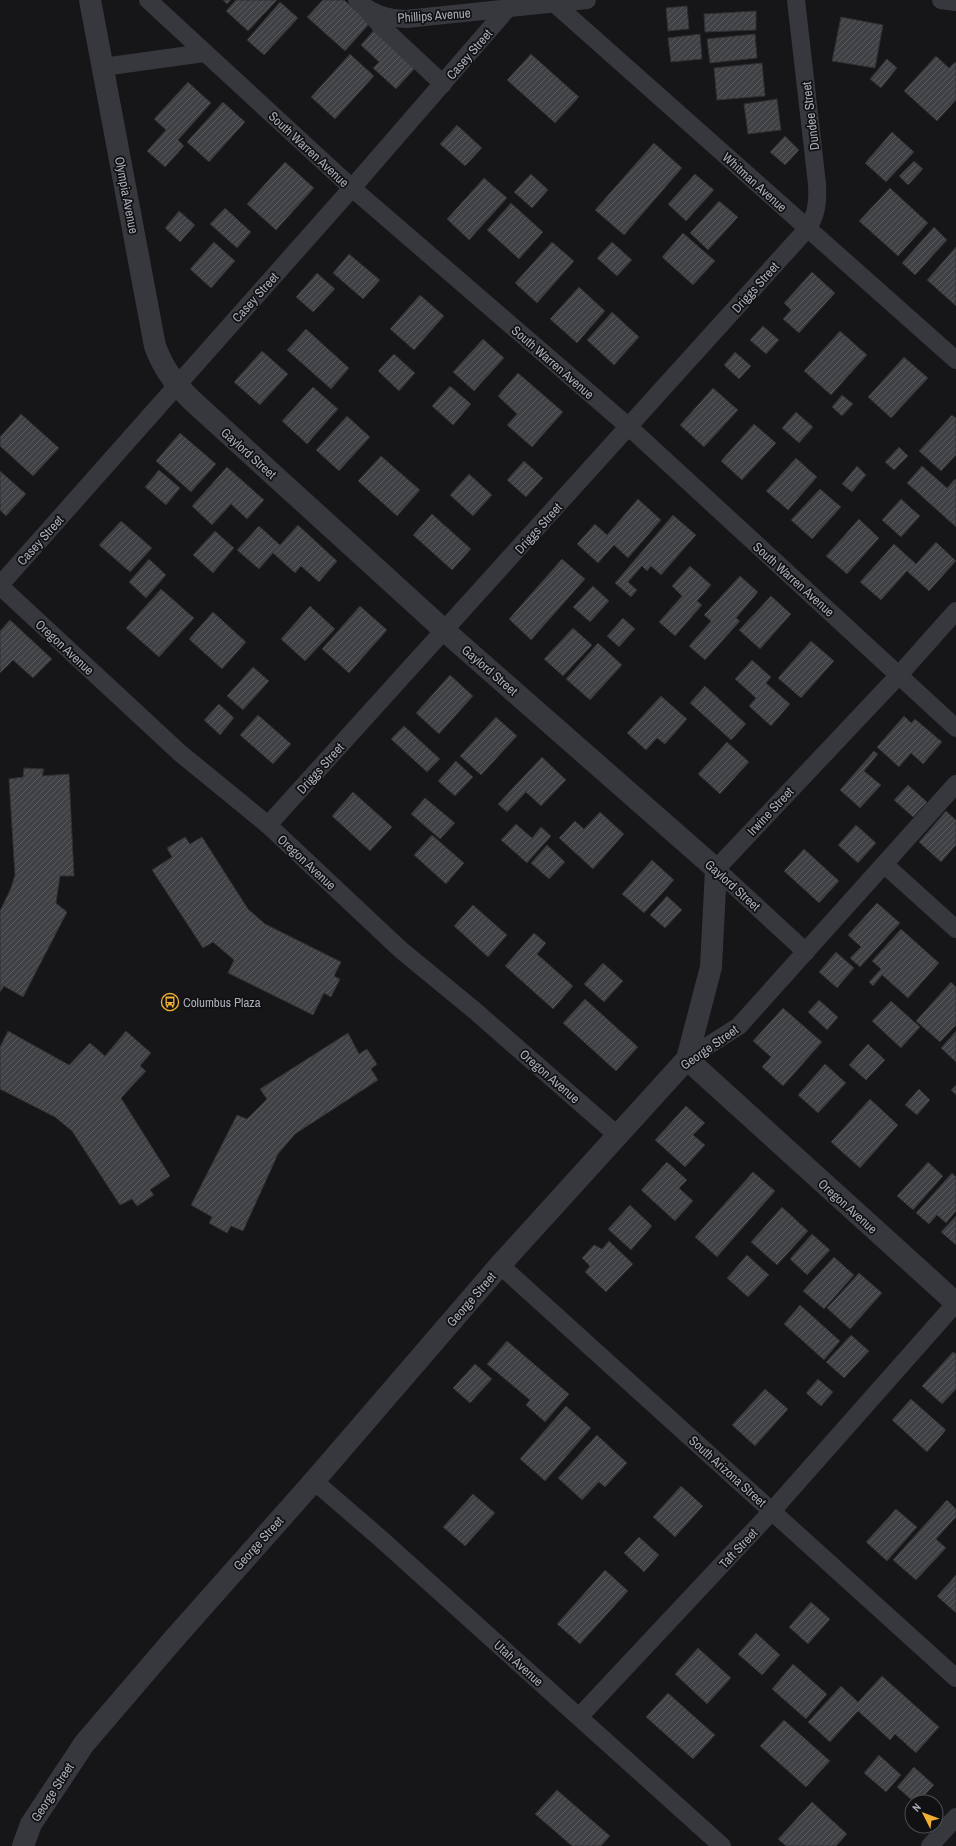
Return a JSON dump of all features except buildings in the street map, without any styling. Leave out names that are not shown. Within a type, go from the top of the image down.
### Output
[{"type":"street","name":"Olympia Avenue","points":[[90,0],[155,346],[160,360],[177,385]]},
{"type":"street","name":"South Warren Avenue","points":[[148,0],[352,188],[628,427],[956,728]]},
{"type":"street","name":"Phillips Avenue","points":[[361,4],[379,15],[406,19],[587,0]]},
{"type":"street","name":"Dundee Street","points":[[796,0],[817,184],[818,205],[813,220],[807,229]]},
{"type":"street","points":[[941,0],[956,2]]},
{"type":"street","name":"Whitman Avenue","points":[[554,3],[956,360]]},
{"type":"street","points":[[361,4],[381,26],[443,84]]},
{"type":"street","name":"Casey Street","points":[[0,585],[352,188],[508,8]]},
{"type":"street","points":[[103,67],[204,53]]},
{"type":"street","name":"Driggs Street","points":[[268,825],[807,229]]},
{"type":"street","name":"Gaylord Street","points":[[177,385],[198,406],[445,631],[716,869],[806,952]]},
{"type":"street","name":"Oregon Avenue","points":[[0,585],[180,753],[268,825],[401,950],[474,1010],[617,1135]]},
{"type":"street","name":"Irwine Street","points":[[716,869],[899,675],[956,611]]},
{"type":"street","name":"George Street","points":[[23,1846],[31,1824],[84,1744],[173,1640],[314,1481],[500,1265],[687,1060],[739,1026],[885,865],[956,784]]},
{"type":"street","points":[[885,865],[956,929]]},
{"type":"street","points":[[687,1060],[711,966],[716,869]]},
{"type":"street","name":"Oregon Avenue","points":[[687,1060],[956,1303]]},
{"type":"street","name":"South Arizona Street","points":[[500,1265],[956,1678]]},
{"type":"street","name":"Taft Street","points":[[579,1717],[772,1511],[956,1303]]},
{"type":"street","name":"Utah Avenue","points":[[314,1481],[380,1538],[722,1846]]},
{"type":"street","points":[[930,1846],[956,1817]]},
{"type":"place","name":"Columbus Plaza","points":[[170,1002]]}]
